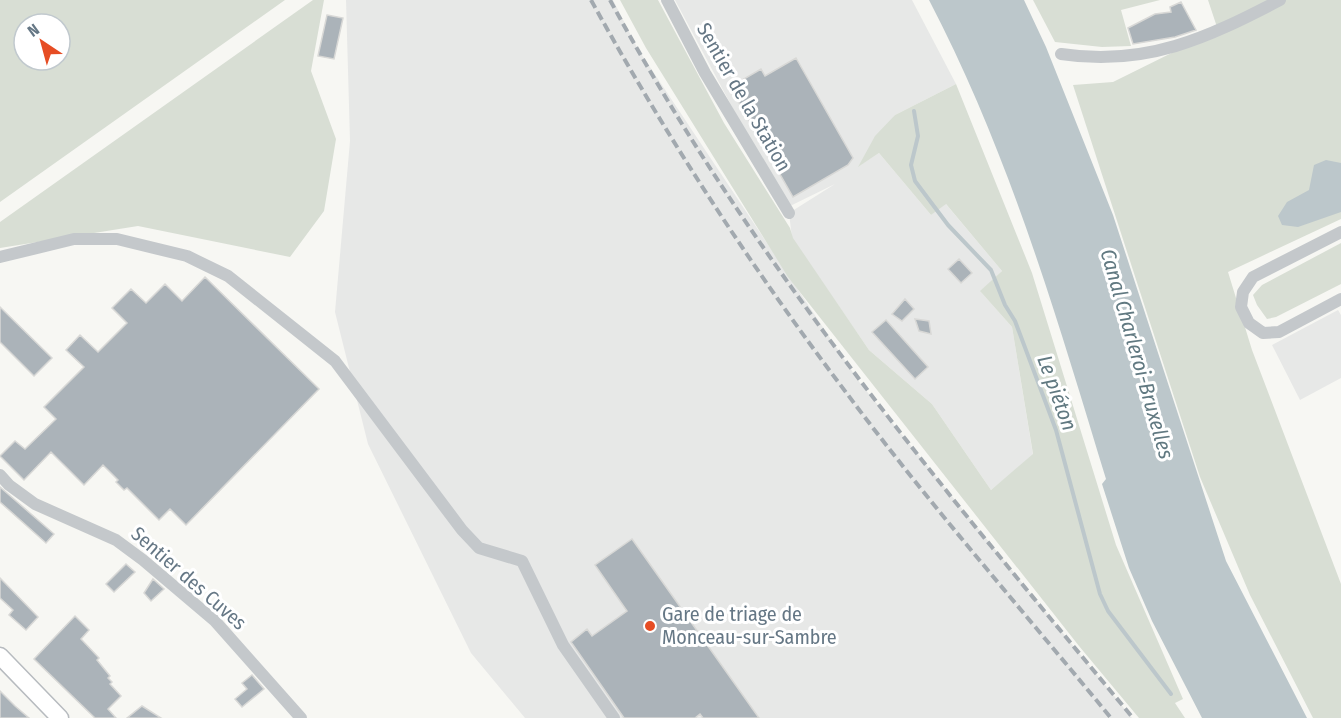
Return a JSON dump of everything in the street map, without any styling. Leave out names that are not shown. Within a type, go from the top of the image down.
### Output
[{"type":"main road","points":[[0,656],[60,718]]},
{"type":"street","name":"Sentier de la Station","points":[[667,0],[705,73],[789,213]]},
{"type":"street","points":[[1061,54],[1084,57],[1164,51],[1213,35],[1280,0]]},
{"type":"street","points":[[1341,231],[1253,277],[1243,292],[1241,307],[1250,323],[1263,333],[1279,332],[1341,299]]},
{"type":"street","points":[[0,257],[74,239],[117,239],[187,256],[228,276],[335,361],[462,530],[479,548],[522,561],[563,645],[614,718]]},
{"type":"street","name":"Sentier des Cuves","points":[[0,475],[9,485],[35,504],[116,540],[143,560],[215,621],[301,718]]},
{"type":"shaded area","points":[[0,0],[285,0],[0,202]]},
{"type":"shaded area","points":[[313,0],[324,0],[311,71],[336,139],[324,211],[290,257],[138,226],[0,248],[0,222]]},
{"type":"shaded area","points":[[346,0],[613,0],[638,49],[860,383],[1132,718],[525,718],[471,653],[368,444],[335,312],[350,141]]},
{"type":"shaded area","points":[[620,0],[658,0],[724,123],[790,228],[793,238],[869,350],[932,404],[991,490],[1033,454],[1012,327],[980,291],[1002,271],[946,204],[931,215],[879,153],[858,167],[875,136],[895,115],[956,84],[1032,273],[1116,545],[1183,699],[1175,703],[1185,718],[1139,718],[1079,646],[788,277],[646,48]]},
{"type":"shaded area","points":[[675,0],[912,0],[956,84],[895,115],[859,166],[879,153],[931,215],[945,203],[1002,271],[981,292],[1012,327],[1033,455],[991,490],[932,404],[869,350],[792,238],[789,213],[835,184],[786,208]]},
{"type":"shaded area","points":[[1033,0],[1160,0],[1121,10],[1131,46],[1102,47],[1055,42]]},
{"type":"shaded area","points":[[1208,0],[1341,0],[1341,219],[1228,272],[1252,350],[1341,584],[1341,718],[1313,718],[1250,595],[1200,477],[1073,85],[1113,82],[1218,30]]},
{"type":"shaded area","points":[[1341,243],[1341,284],[1276,317],[1267,319],[1253,295],[1262,285]]},
{"type":"shaded area","points":[[1338,310],[1341,315],[1341,378],[1300,400],[1272,345]]},
{"type":"water","name":"Canal Charleroi-Bruxelles","points":[[929,0],[1024,0],[1046,47],[1113,215],[1226,561],[1307,718],[1202,718],[1152,621],[1129,568],[1102,484],[1106,479],[1029,235],[983,116],[958,58]]},
{"type":"water","points":[[1326,160],[1341,163],[1341,212],[1298,227],[1282,225],[1278,216],[1287,202],[1309,190],[1314,165]]},
{"type":"building","points":[[1181,2],[1196,30],[1175,37],[1133,44],[1128,28],[1155,14],[1171,12],[1170,7]]},
{"type":"building","points":[[327,15],[343,18],[334,59],[318,56]]},
{"type":"building","points":[[796,58],[853,158],[848,165],[793,197],[730,87],[761,69],[765,76]]},
{"type":"building","points":[[959,259],[972,273],[961,283],[948,269]]},
{"type":"building","points":[[205,277],[319,389],[186,525],[170,509],[159,520],[127,488],[124,490],[116,482],[118,480],[103,465],[84,485],[51,452],[24,480],[0,456],[15,441],[25,449],[56,419],[44,407],[84,367],[66,350],[80,335],[98,352],[127,323],[112,308],[131,289],[146,303],[165,284],[182,301]]},
{"type":"building","points":[[905,299],[914,309],[902,321],[892,314]]},
{"type":"building","points":[[0,307],[52,358],[34,376],[0,342]]},
{"type":"building","points":[[915,319],[929,321],[931,334],[919,331]]},
{"type":"building","points":[[886,320],[928,367],[915,379],[872,332]]},
{"type":"building","points":[[0,487],[54,534],[46,543],[0,502]]},
{"type":"building","name":"Gare de triage de Monceau-sur-Sambre","points":[[632,539],[759,718],[703,718],[700,714],[695,718],[624,718],[571,642],[587,629],[592,636],[627,611],[595,565]]},
{"type":"building","points":[[126,564],[135,572],[114,592],[106,584]]},
{"type":"building","points":[[0,578],[38,617],[26,630],[9,615],[13,610],[0,598]]},
{"type":"building","points":[[153,579],[164,589],[151,601],[144,593]]},
{"type":"building","points":[[75,616],[89,630],[81,639],[99,658],[97,660],[110,676],[108,678],[112,682],[110,684],[121,696],[108,709],[116,718],[95,718],[34,659]]},
{"type":"building","points":[[252,675],[264,689],[242,707],[235,699],[247,689],[242,683]]},
{"type":"building","points":[[0,691],[15,706],[29,718],[0,718]]},
{"type":"building","points":[[142,706],[161,718],[127,718]]},
{"type":"waterway","name":"Le piéton","points":[[914,111],[918,136],[911,165],[915,181],[948,225],[991,270],[1005,305],[1015,321],[1056,430],[1100,594],[1108,611],[1171,694]]},
{"type":"railway","points":[[591,0],[681,153],[778,300],[912,477],[1111,718]]},
{"type":"railway","points":[[610,0],[665,97],[725,191],[788,283],[922,460],[1133,718]]},
{"type":"place","name":"Gare de triage de Monceau-sur-Sambre","points":[[650,626]]}]
